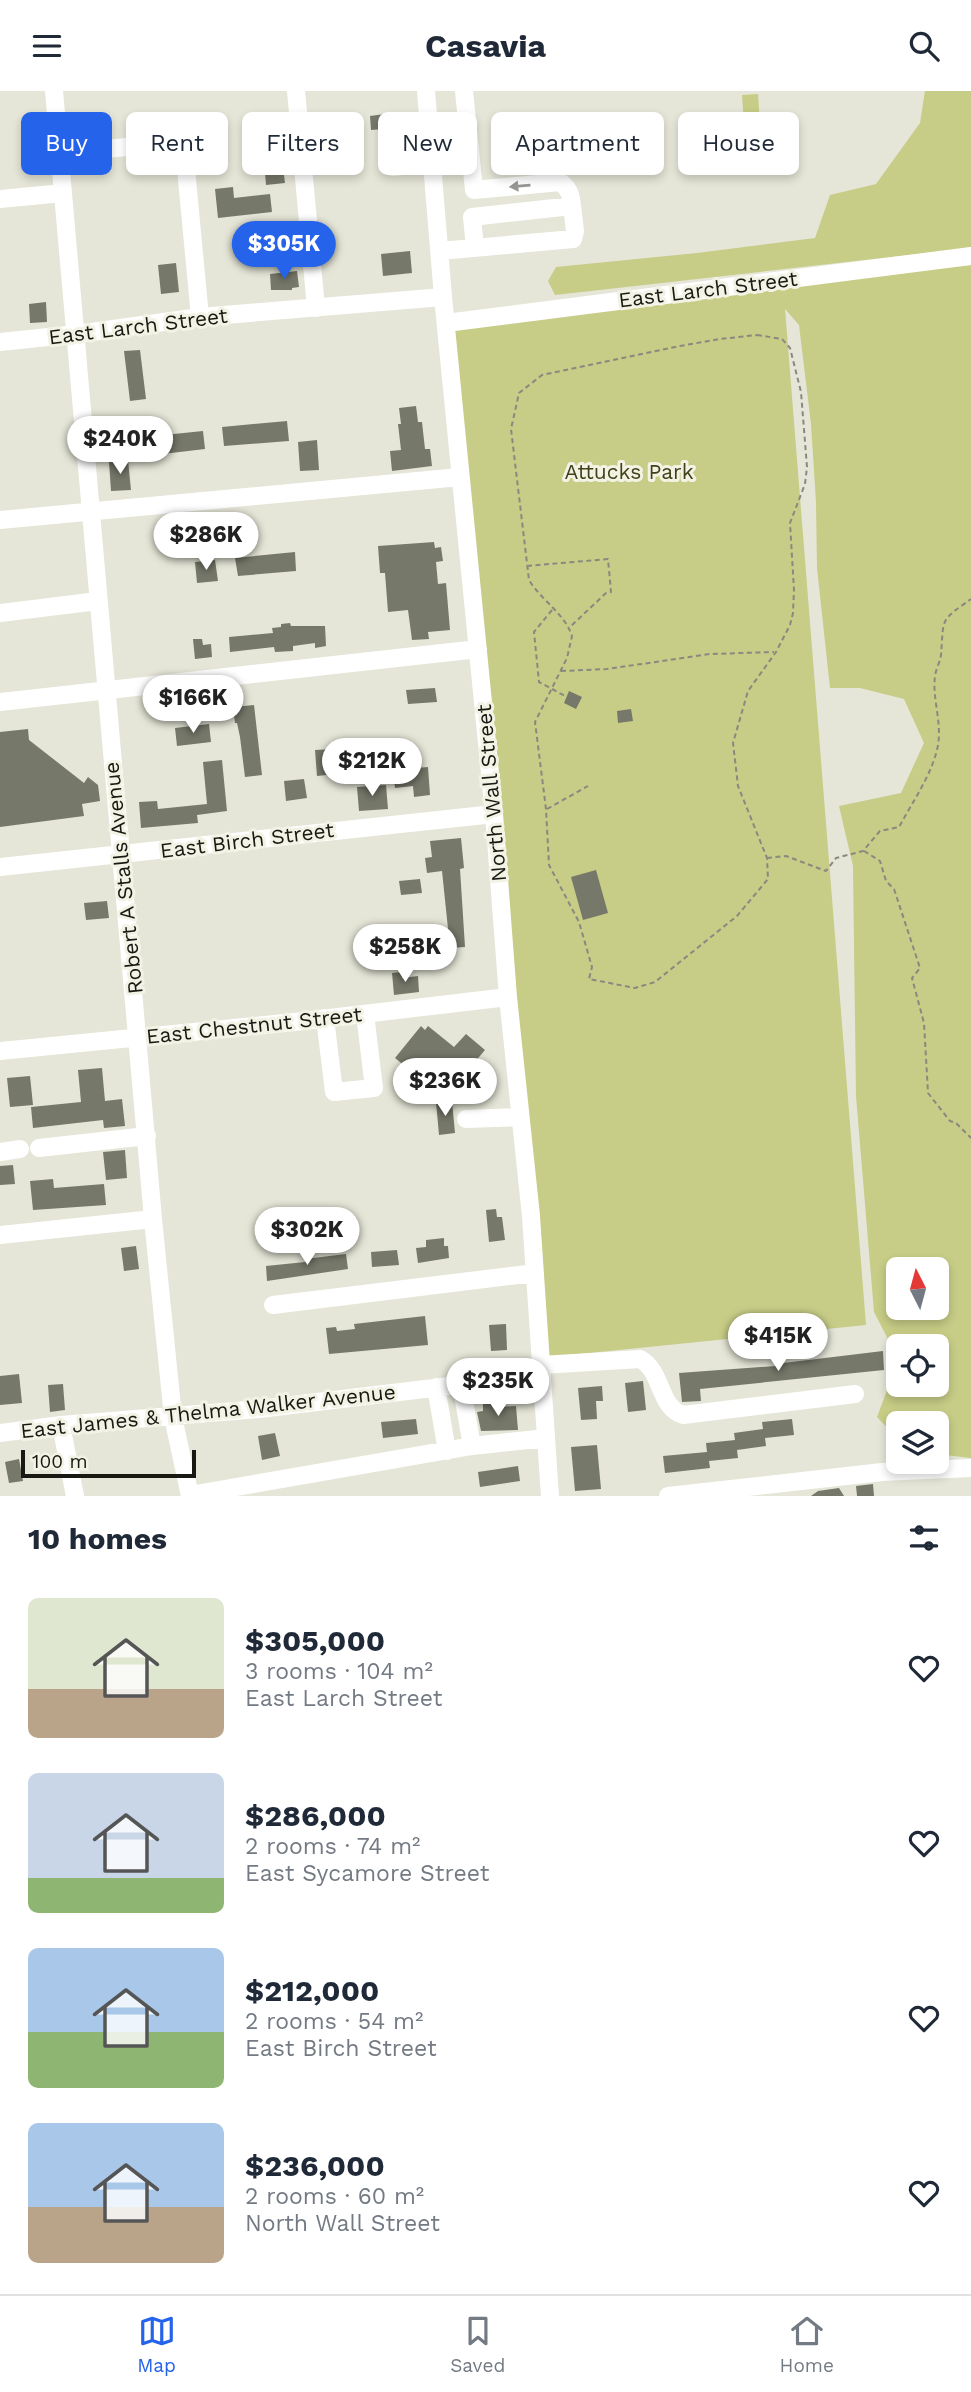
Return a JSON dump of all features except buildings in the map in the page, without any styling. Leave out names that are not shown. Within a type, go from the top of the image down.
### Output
[{"type":"street","name":"Robert A Stalls Avenue","points":[[54,91],[56,112]]},
{"type":"street","points":[[296,91],[316,308]]},
{"type":"street","name":"North Wall Street","points":[[426,91],[428,112]]},
{"type":"street","points":[[464,91],[474,190],[472,217],[475,248]]},
{"type":"street","points":[[112,148],[172,143],[184,151],[200,317]]},
{"type":"street","name":"Robert A Stalls Avenue","points":[[62,175],[153,1219],[173,1417],[190,1495]]},
{"type":"street","name":"North Wall Street","points":[[434,175],[443,297],[494,814],[508,996],[535,1273],[550,1496]]},
{"type":"street","points":[[440,251],[573,239],[575,231],[571,194],[560,182],[474,190]]},
{"type":"street","points":[[0,199],[63,193]]},
{"type":"street","points":[[472,217],[572,206]]},
{"type":"street","name":"East Larch Street","points":[[446,323],[971,256]]},
{"type":"street","name":"East Larch Street","points":[[0,342],[200,317],[443,297]]},
{"type":"street","points":[[0,520],[460,477]]},
{"type":"street","points":[[0,613],[98,601]]},
{"type":"street","points":[[0,702],[478,649]]},
{"type":"street","name":"East Birch Street","points":[[0,867],[494,814]]},
{"type":"street","name":"East Chestnut Street","points":[[0,1051],[325,1019],[508,996]]},
{"type":"street","points":[[325,1019],[334,1092],[374,1088],[365,1014]]},
{"type":"street","points":[[466,1119],[520,1117]]},
{"type":"street","points":[[39,1148],[147,1136]]},
{"type":"street","points":[[0,1151],[20,1149]]},
{"type":"street","points":[[0,1235],[153,1219]]},
{"type":"street","points":[[273,1305],[535,1273]]},
{"type":"street","name":"East James & Thelma Walker Avenue","points":[[0,1433],[61,1425],[173,1417],[436,1387],[633,1358],[647,1363],[667,1403],[676,1413],[682,1415],[855,1394]]},
{"type":"street","points":[[461,1384],[472,1446]]},
{"type":"street","points":[[436,1387],[447,1451]]},
{"type":"street","points":[[61,1425],[75,1496]]},
{"type":"street","points":[[190,1495],[472,1446],[546,1438]]},
{"type":"street","points":[[668,1496],[882,1472],[971,1468]]},
{"type":"path","points":[[757,335],[782,339],[790,348],[801,392],[807,467],[805,484],[790,523],[793,613],[776,652],[748,691],[733,743],[738,786],[767,858],[768,879],[737,916],[655,982],[635,988],[589,979],[592,967],[579,922],[549,865],[546,809],[535,722],[572,644],[570,628],[538,595],[529,580],[527,566],[511,429],[519,393],[542,375],[720,339],[757,335]]},
{"type":"path","points":[[527,566],[608,559],[611,592],[606,593],[570,628]]},
{"type":"path","points":[[767,858],[786,856],[826,871],[836,858],[863,851],[880,831],[899,827],[924,781],[937,749],[941,725],[937,715],[935,676],[941,658],[941,630],[948,616],[971,599]]},
{"type":"path","points":[[553,610],[536,627],[533,638],[538,680],[567,697]]},
{"type":"path","points":[[560,671],[607,669],[746,651],[776,652]]},
{"type":"path","points":[[546,809],[588,786]]},
{"type":"path","points":[[863,851],[880,860],[886,881],[894,889],[920,968],[912,978],[923,1023],[928,1093],[950,1121],[956,1123],[971,1138]]},
{"type":"green space","points":[[925,91],[971,91],[971,248],[555,295],[548,281],[556,267],[815,238],[830,195],[876,184],[920,123]]},
{"type":"green space","points":[[758,94],[759,112],[743,112],[742,95]]},
{"type":"green space","name":"Attucks Park","points":[[971,265],[971,1458],[949,1455],[949,1411],[886,1411],[886,1426],[877,1417],[886,1393],[886,1397],[949,1397],[949,1334],[886,1335],[874,1312],[856,1096],[853,866],[839,806],[901,793],[924,743],[904,699],[860,688],[830,688],[817,568],[811,424],[799,325],[785,309],[866,1325],[540,1358],[446,323],[782,280],[784,289],[794,284]]}]
